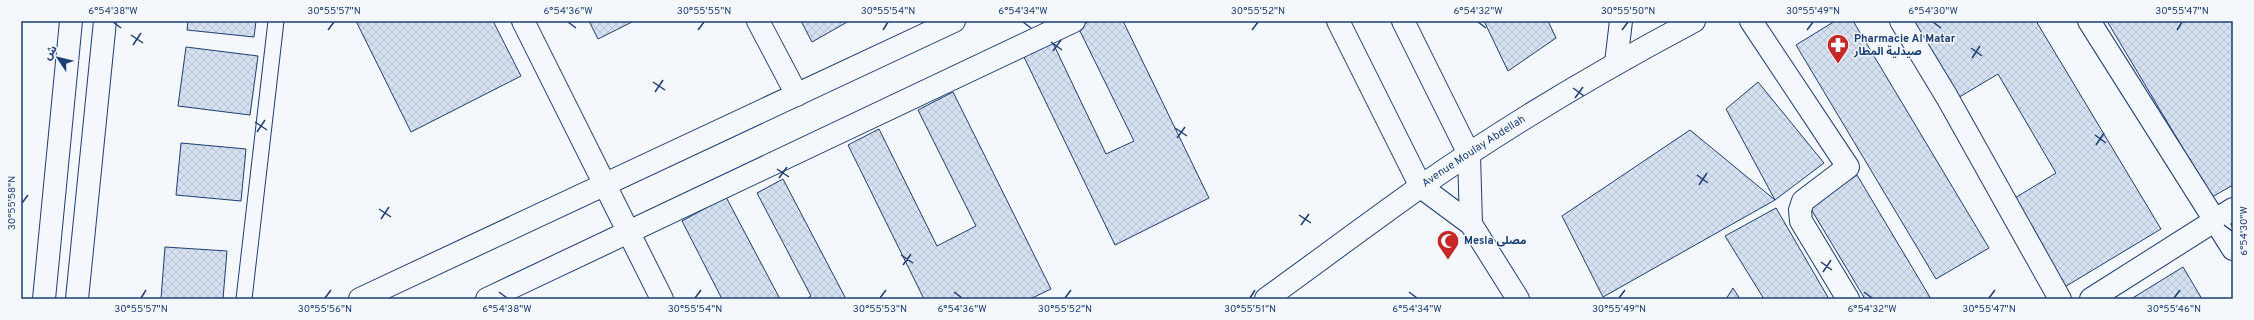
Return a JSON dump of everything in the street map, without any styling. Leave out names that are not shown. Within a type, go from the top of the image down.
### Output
[{"type":"street","points":[[44,299],[71,21]]},
{"type":"street","points":[[77,299],[105,21]]},
{"type":"street","points":[[523,21],[662,299]]},
{"type":"street","points":[[758,21],[796,95]]},
{"type":"street","points":[[360,299],[954,21]]},
{"type":"street","points":[[487,299],[1074,21]]},
{"type":"street","points":[[1338,21],[1420,186],[1471,224],[1518,299]]},
{"type":"street","points":[[1403,21],[1469,154],[1471,224]]},
{"type":"street","points":[[1616,63],[1621,21]]},
{"type":"street","name":"Avenue Moulay Abdellah","points":[[1266,299],[1420,186],[1469,154],[1616,63],[1694,21]]},
{"type":"street","points":[[1751,21],[1848,167],[1803,201],[1800,210],[1801,221],[1848,299]]},
{"type":"street","points":[[1901,21],[1947,97],[2060,299]]},
{"type":"street","points":[[2089,21],[2224,214],[2233,249]]},
{"type":"street","points":[[2091,299],[2224,214]]},
{"type":"lane","points":[[244,299],[276,21]]},
{"type":"building","points":[[188,21],[256,21],[254,37],[187,30]]},
{"type":"building","points":[[356,21],[493,21],[521,76],[411,132]]},
{"type":"building","points":[[589,21],[634,21],[598,39]]},
{"type":"building","points":[[801,21],[849,21],[812,42]]},
{"type":"building","points":[[1090,21],[1123,21],[1209,198],[1115,245],[1023,55],[1052,41],[1106,154],[1134,141],[1078,27]]},
{"type":"building","points":[[1484,21],[1548,21],[1556,38],[1508,71]]},
{"type":"building","points":[[1835,21],[1853,21],[1989,248],[1936,279],[1796,45]]},
{"type":"building","points":[[1903,21],[2036,21],[2161,229],[2063,288],[2010,201],[2056,173],[1998,74],[1951,102]]},
{"type":"building","points":[[2107,21],[2233,21],[2233,185],[2212,197]]},
{"type":"building","points":[[186,47],[258,56],[250,115],[178,106]]},
{"type":"building","points":[[1758,82],[1824,163],[1775,200],[1726,109]]},
{"type":"building","points":[[953,92],[1051,289],[1030,299],[924,299],[848,145],[879,129],[937,246],[976,226],[918,110]]},
{"type":"building","points":[[1690,130],[1775,200],[1603,297],[1562,216]]},
{"type":"building","points":[[181,143],[246,149],[241,201],[176,195]]},
{"type":"building","points":[[1857,175],[1931,299],[1865,299],[1808,204]]},
{"type":"building","points":[[783,179],[846,299],[806,299],[811,296],[757,193]]},
{"type":"building","points":[[726,197],[780,299],[722,299],[682,221]]},
{"type":"building","points":[[1776,208],[1829,299],[1764,299],[1725,236]]},
{"type":"building","points":[[165,247],[227,251],[223,299],[161,299]]},
{"type":"building","points":[[2183,267],[2202,299],[2131,299]]},
{"type":"building","points":[[1733,288],[1740,299],[1726,299]]},
{"type":"place","name":"Pharmacie Al Matar صيدلية المطار","points":[[1838,64]]},
{"type":"place","name":"Mesla مصلى","points":[[1448,260]]}]
